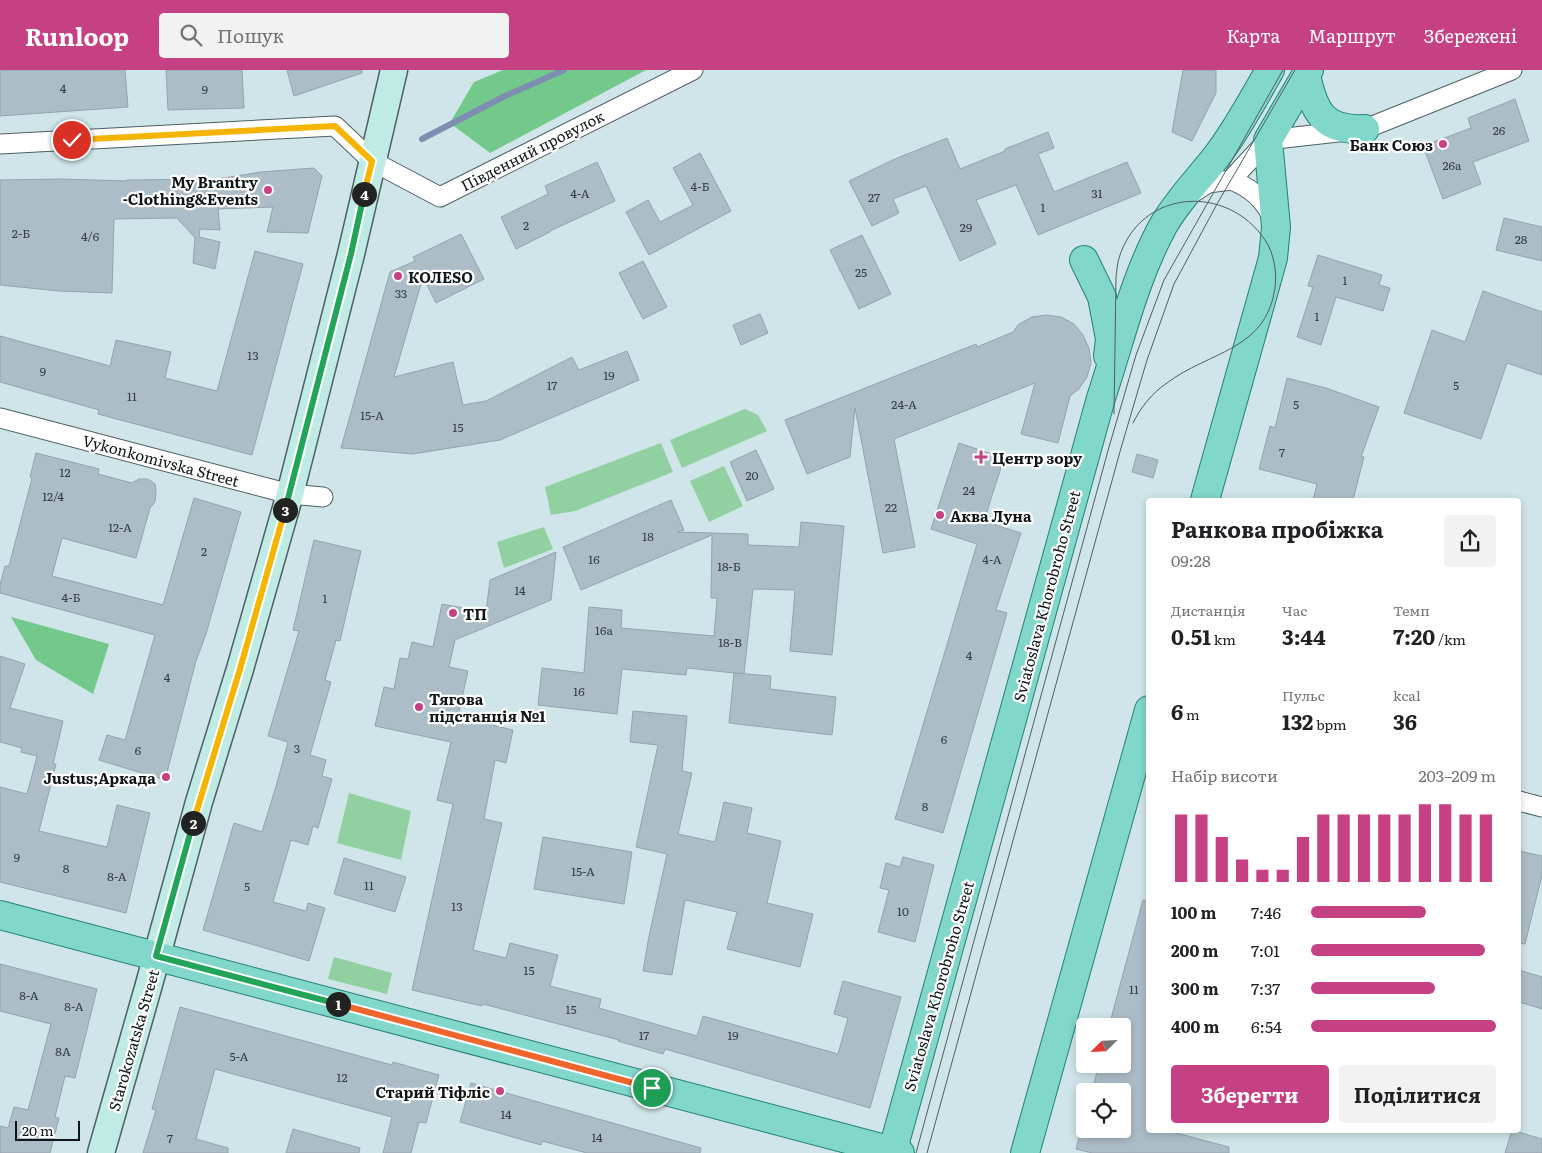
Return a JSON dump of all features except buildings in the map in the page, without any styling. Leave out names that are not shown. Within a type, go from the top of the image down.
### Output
[{"type":"main road","name":"Sviatoslava Khorobroho Street","points":[[895,1152],[1101,398],[1140,279],[1163,226],[1217,156],[1240,122],[1270,70]]},
{"type":"main road","points":[[1307,73],[1311,99],[1319,113],[1330,123],[1342,128],[1365,129]]},
{"type":"main road","points":[[1206,498],[1273,258],[1276,227],[1268,140],[1307,73]]},
{"type":"main road","points":[[1240,122],[1268,140]]},
{"type":"main road","points":[[1084,260],[1102,296],[1110,339],[1101,398]]},
{"type":"main road","points":[[1025,1153],[1146,721]]},
{"type":"main road","points":[[0,915],[895,1152]]},
{"type":"street","name":"Starokozatska Street","points":[[101,1153],[199,802],[240,669],[290,494],[351,254],[394,70]]},
{"type":"street","name":"Південний провулок","points":[[372,161],[440,197],[693,70]]},
{"type":"street","points":[[1232,180],[1268,140],[1365,129],[1512,70]]},
{"type":"street","points":[[0,144],[335,126],[372,161]]},
{"type":"street","points":[[1180,202],[1208,183],[1232,180],[1244,185],[1255,193],[1271,214],[1276,227]]},
{"type":"street","name":"Vykonkomivska Street","points":[[0,418],[290,494],[323,497]]},
{"type":"street","points":[[1521,802],[1542,807]]},
{"type":"green space","points":[[503,70],[646,70],[490,153],[450,123],[474,82]]},
{"type":"green space","points":[[745,409],[758,415],[767,431],[682,468],[670,440]]},
{"type":"green space","points":[[661,443],[673,472],[575,511],[551,515],[545,487]]},
{"type":"green space","points":[[724,466],[743,506],[709,522],[690,481]]},
{"type":"green space","points":[[544,527],[553,549],[504,568],[497,542]]},
{"type":"green space","points":[[11,617],[109,644],[93,694],[36,660]]},
{"type":"green space","points":[[349,793],[411,811],[401,860],[337,843]]},
{"type":"green space","points":[[334,957],[392,973],[387,994],[328,979]]},
{"type":"waterway","points":[[422,139],[505,96],[564,70]]},
{"type":"tram line","points":[[916,1153],[1109,447],[1136,355],[1164,280],[1283,70]]},
{"type":"tram line","points":[[927,1153],[1121,448],[1147,360],[1174,284],[1217,204],[1295,70]]},
{"type":"tram line","points":[[1114,414],[1117,265],[1130,235],[1145,218],[1164,207],[1186,202],[1208,202],[1229,209],[1249,222],[1265,240],[1271,251],[1276,282],[1269,309],[1260,325],[1248,337],[1233,347],[1183,372],[1156,391],[1133,423]]},
{"type":"place","name":"Банк Союз","points":[[1443,144]]},
{"type":"place","name":"My Brantry -Clothing&Events","points":[[268,190]]},
{"type":"place","name":"КОЛЕSO","points":[[398,276]]},
{"type":"place","name":"Центр зору","points":[[981,457]]},
{"type":"place","name":"Аква Луна","points":[[940,515]]},
{"type":"place","name":"ТП","points":[[453,613]]},
{"type":"place","name":"Тягова підстанція №1","points":[[419,707]]},
{"type":"place","name":"Justus;Аркада","points":[[166,777]]},
{"type":"place","name":"Старий Тіфліс","points":[[500,1091]]},
{"type":"route","points":[[72,140],[335,126],[372,161],[351,254],[290,494],[240,669],[199,802],[156,956],[652,1088]]}]
